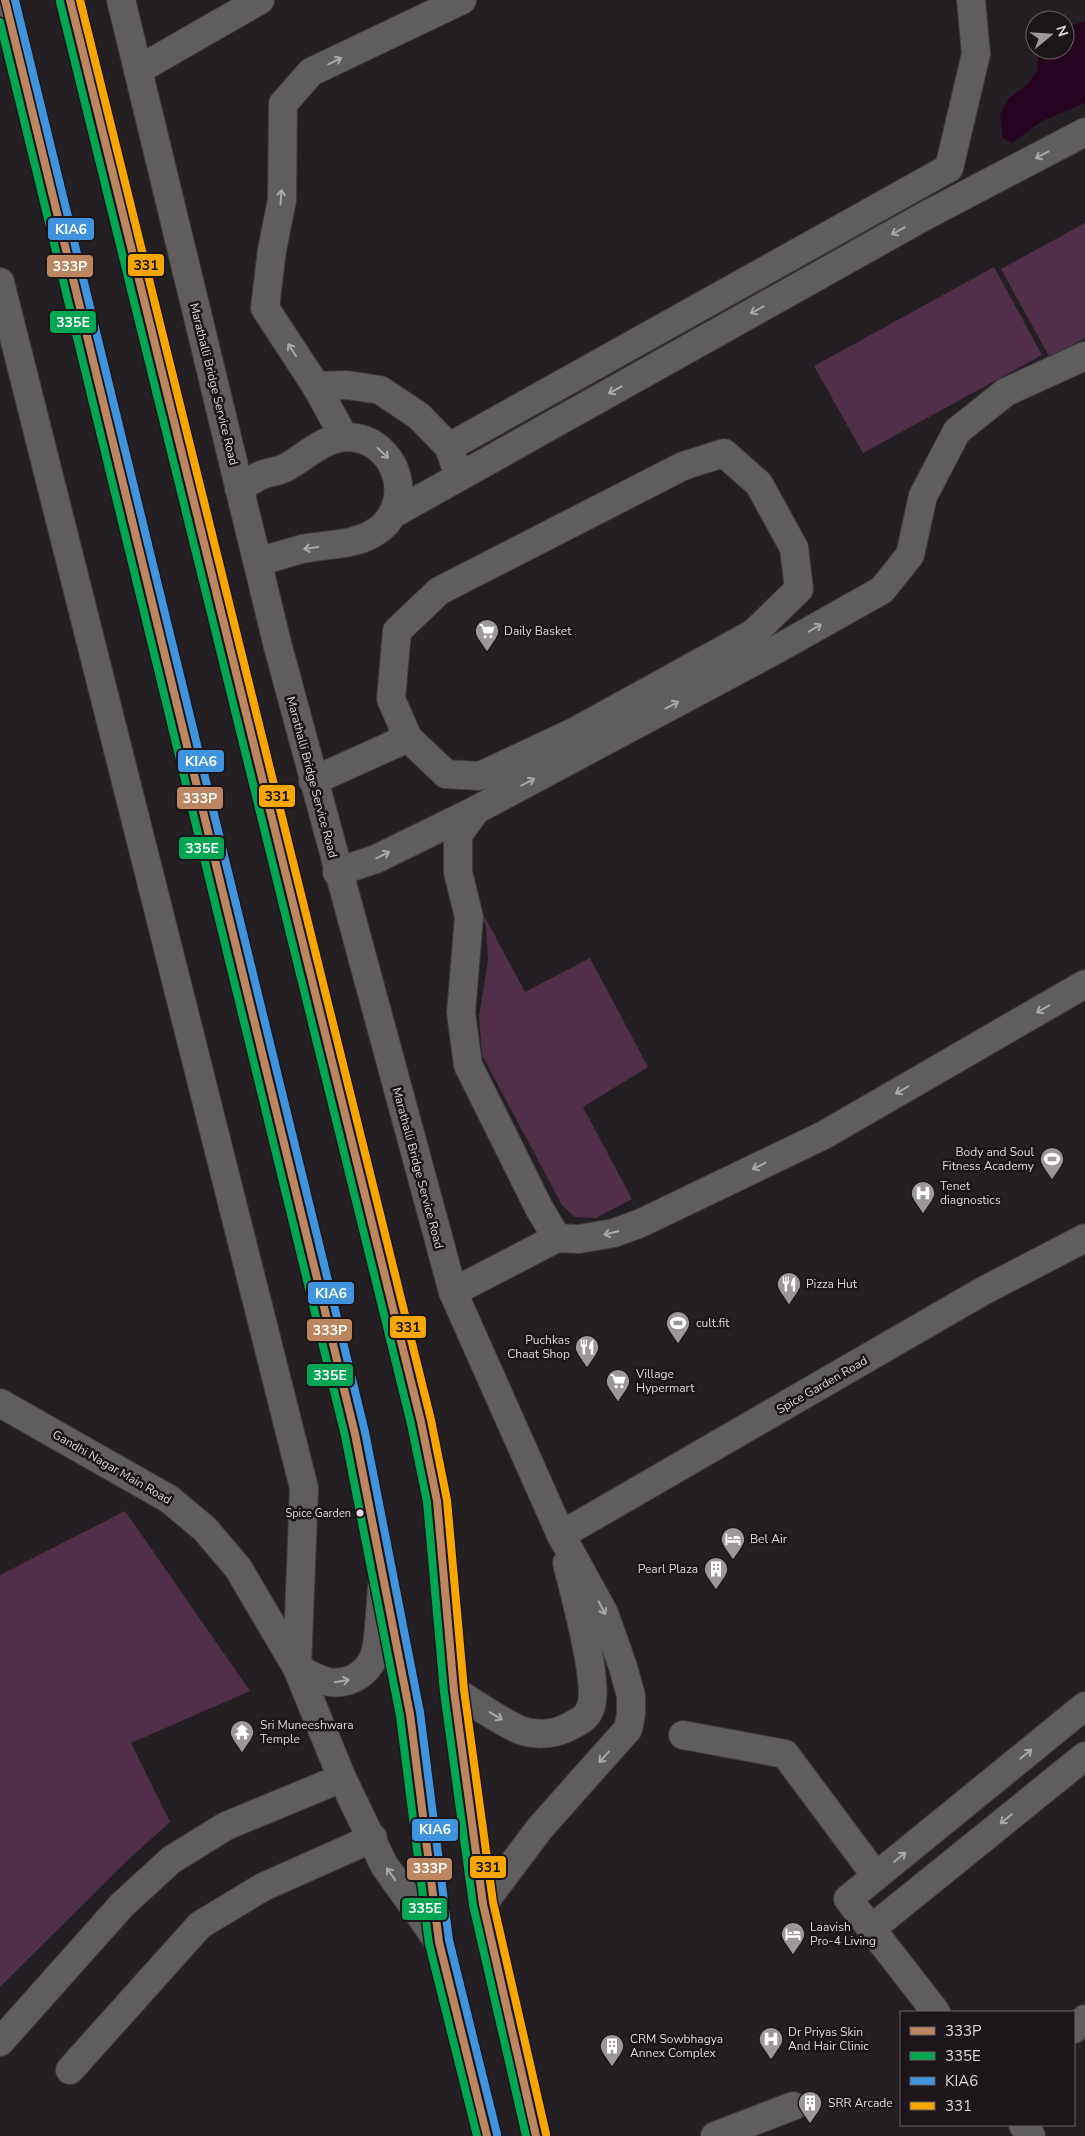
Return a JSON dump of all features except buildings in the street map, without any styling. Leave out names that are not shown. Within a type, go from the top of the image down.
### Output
[{"type":"main road","points":[[5,0],[355,1434],[410,1714],[439,1942],[487,2136]]},
{"type":"main road","points":[[70,0],[421,1422],[437,1502],[454,1691],[483,1904],[536,2136]]},
{"type":"street","name":"Marathalli Bridge Service Road","points":[[121,0],[239,488],[314,781],[453,1292],[561,1535],[604,1613],[623,1667],[630,1696],[631,1714],[628,1728],[618,1742],[540,1828],[483,1904]]},
{"type":"street","points":[[138,70],[260,0]]},
{"type":"street","points":[[344,437],[316,386],[265,308],[272,250],[282,200],[283,104],[311,72],[462,0]]},
{"type":"street","points":[[449,447],[949,168],[976,54],[971,0]]},
{"type":"street","points":[[393,514],[914,222],[1085,132]]},
{"type":"street","points":[[0,282],[8,349],[304,1488],[297,1668],[342,1778],[373,1838],[384,1865],[439,1942]]},
{"type":"street","points":[[338,872],[376,858],[476,810],[779,648],[882,590],[910,555],[923,496],[957,431],[1006,392],[1085,356]]},
{"type":"street","points":[[316,386],[347,385],[380,390],[419,416],[449,447],[459,477]]},
{"type":"street","points":[[239,488],[260,476],[284,468],[330,441],[344,437],[360,439],[374,445],[387,455],[395,468],[399,484],[398,500],[393,514],[384,526],[372,534],[359,539],[301,550],[258,562]]},
{"type":"street","points":[[724,453],[759,484],[794,548],[799,589],[754,633],[574,732],[480,776],[446,774],[408,738],[391,699],[397,631],[439,591],[683,466],[724,453]]},
{"type":"street","points":[[314,781],[408,738]]},
{"type":"street","points":[[476,810],[458,835],[458,872],[469,917],[461,1012],[468,1065],[539,1208],[557,1238]]},
{"type":"street","points":[[453,1292],[557,1238],[579,1239],[614,1233],[642,1223],[798,1148],[824,1135],[1085,984]]},
{"type":"street","name":"Spice Garden Road","points":[[561,1535],[983,1292],[1085,1238]]},
{"type":"street","name":"Gandhi Nagar Main Road","points":[[0,1403],[169,1499],[205,1529],[238,1568],[297,1668]]},
{"type":"street","name":"Marathalli Bridge Service Road","points":[[454,1691],[520,1730],[538,1734],[555,1733],[580,1722],[590,1709],[593,1698],[592,1668],[561,1535]]},
{"type":"street","points":[[297,1668],[329,1682],[344,1682],[360,1676],[370,1665],[376,1650],[383,1579]]},
{"type":"street","points":[[935,2011],[848,1899],[1085,1706]]},
{"type":"street","points":[[683,1735],[785,1754],[876,1876]]},
{"type":"street","points":[[872,1928],[1085,1756]]},
{"type":"street","points":[[0,2042],[122,1905],[172,1860],[226,1826],[342,1778]]},
{"type":"street","points":[[70,2070],[200,1924],[263,1887],[373,1838]]},
{"type":"street","points":[[1075,2027],[1085,2019]]},
{"type":"street","points":[[715,2136],[793,2106]]},
{"type":"street","points":[[1024,2126],[1032,2136]]},
{"type":"shaded area","points":[[1085,22],[1085,103],[1042,121],[1012,143],[1003,138],[1000,115],[1008,99],[1028,84],[1037,71],[1038,60],[1075,60],[1075,24]]},
{"type":"shaded area","points":[[1085,223],[1085,338],[1050,358],[1001,269]]},
{"type":"shaded area","points":[[994,267],[1042,355],[863,453],[814,366]]},
{"type":"shaded area","points":[[480,908],[525,992],[590,958],[648,1067],[583,1107],[632,1199],[596,1218],[575,1217],[562,1205],[482,1055],[479,1017],[488,960],[486,927]]},
{"type":"shaded area","points":[[125,1511],[250,1691],[131,1743],[170,1822],[130,1858],[0,1987],[0,1575]]},
{"type":"transit line","name":"333P","points":[[5,0],[355,1434],[410,1714],[439,1942],[487,2136]]},
{"type":"transit line","name":"KIA6","points":[[15,0],[365,1432],[420,1712],[449,1940],[497,2134]]},
{"type":"transit line","name":"333P","points":[[70,0],[421,1422],[437,1501],[454,1691],[483,1904],[536,2136]]},
{"type":"transit line","name":"331","points":[[80,0],[431,1420],[447,1500],[464,1690],[493,1902],[546,2134]]},
{"type":"transit line","name":"335E","points":[[60,2],[411,1424],[427,1502],[444,1692],[473,1905],[526,2136]]},
{"type":"transit line","name":"335E","points":[[0,22],[345,1436],[400,1716],[429,1944],[477,2136]]},
{"type":"place","name":"Daily Basket","points":[[487,652]]},
{"type":"place","name":"Body and Soul Fitness Academy","points":[[1052,1180]]},
{"type":"place","name":"Tenet diagnostics","points":[[923,1214]]},
{"type":"place","name":"Pizza Hut","points":[[789,1305]]},
{"type":"place","name":"cult.fit","points":[[678,1344]]},
{"type":"place","name":"Puchkas Chaat Shop","points":[[587,1368]]},
{"type":"place","name":"Village Hypermart","points":[[618,1402]]},
{"type":"place","name":"Spice Garden","points":[[360,1513]]},
{"type":"place","name":"Bel Air","points":[[733,1560]]},
{"type":"place","name":"Pearl Plaza","points":[[716,1590]]},
{"type":"place","name":"Sri Muneeshwara Temple","points":[[242,1753]]},
{"type":"place","name":"Laavish Pro-4 Living","points":[[793,1955]]},
{"type":"place","name":"Dr Priyas Skin And Hair Clinic","points":[[771,2060]]},
{"type":"place","name":"CRM Sowbhagya Annex Complex","points":[[612,2067]]},
{"type":"place","name":"SRR Arcade","points":[[810,2124]]}]
